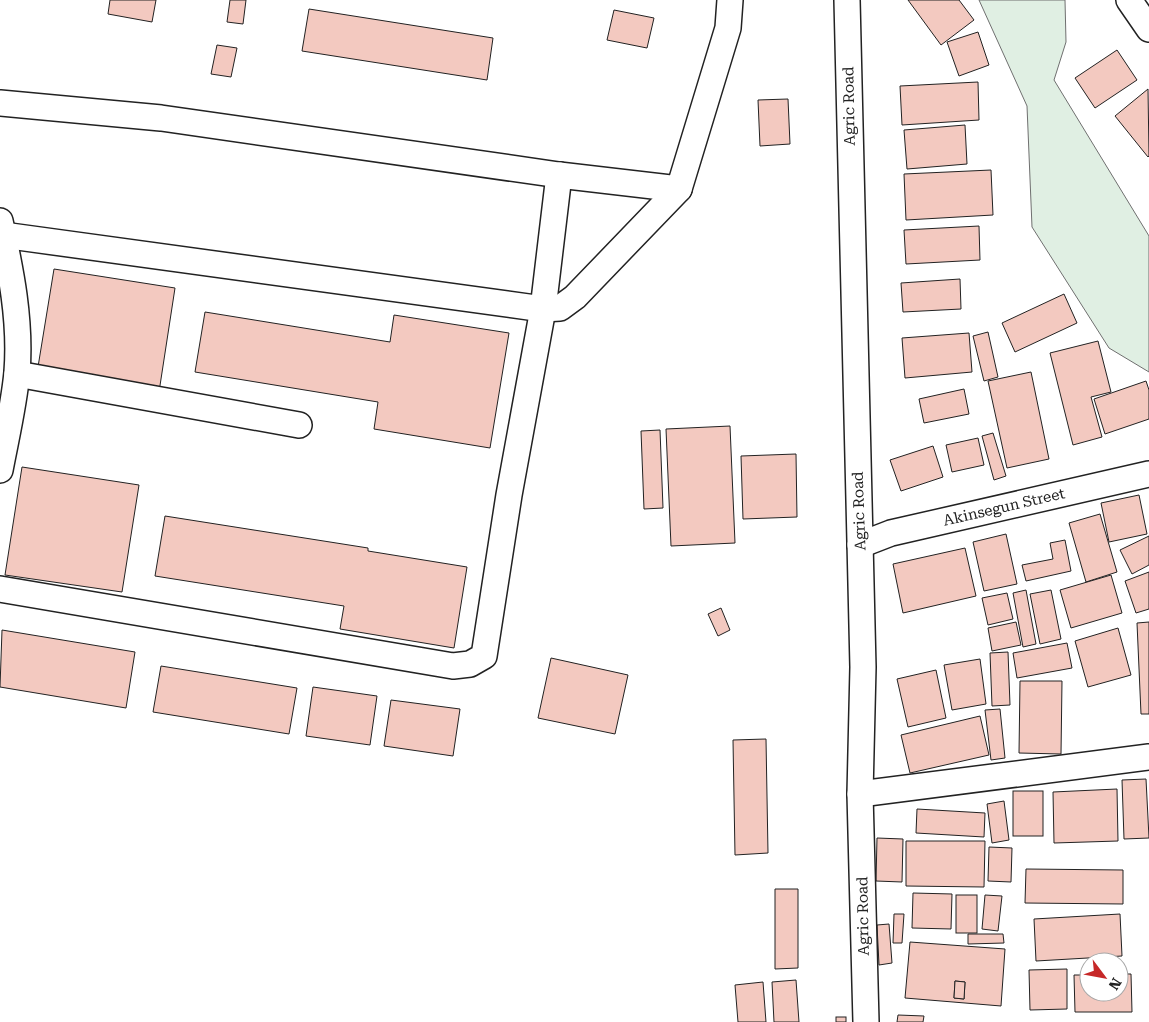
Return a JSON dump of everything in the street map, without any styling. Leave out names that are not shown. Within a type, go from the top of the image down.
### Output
[{"type":"street","points":[[0,470],[17,374],[18,339],[15,298],[2,228],[543,308],[560,308],[575,297],[679,189],[728,28],[730,0]]},
{"type":"street","name":"Agric Road","points":[[847,0],[863,667],[860,794],[866,1022]]},
{"type":"street","points":[[1129,0],[1149,29]]},
{"type":"street","points":[[0,102],[161,118],[559,175],[679,189]]},
{"type":"street","points":[[0,589],[453,666],[470,664],[484,656],[509,495],[543,308],[559,175]]},
{"type":"street","points":[[17,374],[299,425]]},
{"type":"street","name":"Akinsegun Street","points":[[860,545],[891,534],[1149,474]]},
{"type":"street","points":[[860,794],[1149,757]]},
{"type":"green space","points":[[979,0],[1065,0],[1066,42],[1054,80],[1149,236],[1149,372],[1109,348],[1032,227],[1027,106]]},
{"type":"building","points":[[110,0],[156,0],[152,22],[108,14]]},
{"type":"building","points":[[230,0],[246,0],[243,24],[227,22]]},
{"type":"building","points":[[908,0],[959,0],[974,20],[941,45]]},
{"type":"building","points":[[309,9],[493,38],[487,80],[302,51]]},
{"type":"building","points":[[614,10],[654,18],[647,48],[607,40]]},
{"type":"building","points":[[978,32],[989,65],[959,76],[947,42]]},
{"type":"building","points":[[217,45],[237,48],[231,77],[211,74]]},
{"type":"building","points":[[1117,50],[1137,80],[1095,108],[1075,78]]},
{"type":"building","points":[[978,82],[979,120],[902,125],[900,86]]},
{"type":"building","points":[[1148,89],[1149,156],[1148,157],[1115,116]]},
{"type":"building","points":[[788,99],[790,144],[760,146],[758,100]]},
{"type":"building","points":[[965,125],[967,164],[907,169],[904,130]]},
{"type":"building","points":[[991,170],[993,215],[906,220],[904,174]]},
{"type":"building","points":[[979,226],[980,260],[906,264],[904,230]]},
{"type":"building","points":[[54,269],[175,288],[159,392],[37,373]]},
{"type":"building","points":[[960,279],[961,309],[903,312],[901,283]]},
{"type":"building","points":[[1064,294],[1077,323],[1015,352],[1002,323]]},
{"type":"building","points":[[205,312],[390,342],[394,315],[509,333],[490,448],[374,429],[378,402],[195,372]]},
{"type":"building","points":[[988,332],[998,377],[984,381],[973,336]]},
{"type":"building","points":[[969,333],[972,372],[905,378],[902,338]]},
{"type":"building","points":[[1098,341],[1111,392],[1091,397],[1102,437],[1073,445],[1050,353]]},
{"type":"building","points":[[1031,372],[1049,459],[1007,468],[988,381]]},
{"type":"building","points":[[1146,381],[1149,390],[1149,419],[1105,434],[1094,399]]},
{"type":"building","points":[[964,389],[969,414],[924,423],[919,399]]},
{"type":"building","points":[[730,426],[735,543],[671,546],[666,429]]},
{"type":"building","points":[[660,430],[663,508],[644,509],[641,431]]},
{"type":"building","points":[[993,433],[1006,476],[994,480],[982,436]]},
{"type":"building","points":[[978,438],[984,465],[952,472],[946,445]]},
{"type":"building","points":[[933,446],[943,477],[901,491],[890,460]]},
{"type":"building","points":[[796,454],[797,517],[743,519],[741,456]]},
{"type":"building","points":[[22,467],[139,485],[122,592],[5,575]]},
{"type":"building","points":[[1139,495],[1147,534],[1109,542],[1101,503]]},
{"type":"building","points":[[1100,514],[1117,572],[1086,582],[1069,523]]},
{"type":"building","points":[[165,516],[368,548],[368,551],[467,567],[454,648],[340,629],[344,606],[155,576]]},
{"type":"building","points":[[1006,534],[1017,584],[984,591],[973,542]]},
{"type":"building","points":[[1149,536],[1149,565],[1132,574],[1120,550]]},
{"type":"building","points":[[1065,540],[1071,571],[1026,581],[1022,565],[1053,559],[1050,543]]},
{"type":"building","points":[[965,548],[976,596],[903,613],[893,564]]},
{"type":"building","points":[[1149,572],[1149,609],[1136,613],[1125,581]]},
{"type":"building","points":[[1111,575],[1122,613],[1071,628],[1060,590]]},
{"type":"building","points":[[1026,590],[1036,644],[1023,647],[1013,593]]},
{"type":"building","points":[[1051,590],[1061,639],[1040,644],[1030,594]]},
{"type":"building","points":[[1007,593],[1013,619],[988,625],[982,598]]},
{"type":"building","points":[[721,608],[730,630],[718,636],[708,614]]},
{"type":"building","points":[[1016,622],[1021,645],[992,651],[988,628]]},
{"type":"building","points":[[1149,622],[1149,714],[1141,714],[1137,623]]},
{"type":"building","points":[[1118,628],[1131,675],[1088,687],[1075,641]]},
{"type":"building","points":[[2,630],[135,652],[126,708],[0,687]]},
{"type":"building","points":[[1067,643],[1072,668],[1017,678],[1013,653]]},
{"type":"building","points":[[1008,652],[1010,705],[992,706],[990,653]]},
{"type":"building","points":[[551,658],[628,675],[615,734],[538,718]]},
{"type":"building","points":[[980,659],[986,704],[952,710],[944,665]]},
{"type":"building","points":[[161,666],[297,688],[289,734],[153,712]]},
{"type":"building","points":[[936,670],[946,718],[908,727],[897,679]]},
{"type":"building","points":[[1020,681],[1062,681],[1061,754],[1019,753]]},
{"type":"building","points":[[313,687],[377,696],[370,745],[306,736]]},
{"type":"building","points":[[391,700],[460,709],[453,756],[384,746]]},
{"type":"building","points":[[1000,709],[1005,758],[991,760],[985,710]]},
{"type":"building","points":[[980,716],[989,755],[910,773],[901,735]]},
{"type":"building","points":[[766,739],[768,853],[735,855],[733,740]]},
{"type":"building","points":[[1146,779],[1149,838],[1124,839],[1122,780]]},
{"type":"building","points":[[1117,789],[1118,841],[1054,843],[1053,792]]},
{"type":"building","points":[[1013,791],[1043,791],[1043,836],[1013,836]]},
{"type":"building","points":[[1004,801],[1009,840],[992,843],[987,804]]},
{"type":"building","points":[[917,809],[985,813],[984,837],[916,833]]},
{"type":"building","points":[[877,838],[903,839],[902,882],[876,881]]},
{"type":"building","points":[[906,841],[985,841],[984,887],[906,886]]},
{"type":"building","points":[[989,847],[1012,848],[1011,882],[988,881]]},
{"type":"building","points":[[1026,869],[1123,870],[1123,904],[1025,903]]},
{"type":"building","points":[[775,889],[798,889],[798,968],[775,969]]},
{"type":"building","points":[[913,893],[952,894],[951,929],[912,928]]},
{"type":"building","points":[[956,895],[977,895],[977,933],[956,933]]},
{"type":"building","points":[[985,895],[1002,896],[998,931],[982,929]]},
{"type":"building","points":[[894,914],[904,914],[902,943],[893,943]]},
{"type":"building","points":[[1120,914],[1122,952],[1079,952],[1079,958],[1036,961],[1034,919]]},
{"type":"building","points":[[889,924],[892,963],[879,965],[877,925]]},
{"type":"building","points":[[968,934],[1003,934],[1004,943],[968,944]]},
{"type":"building","points":[[910,942],[1005,949],[1001,1006],[905,998]],"holes":[[[955,981],[965,982],[964,999],[954,998]]]},
{"type":"building","points":[[1067,969],[1067,1009],[1030,1010],[1029,970]]},
{"type":"building","points":[[1129,974],[1131,974],[1132,1012],[1075,1012],[1074,975],[1079,975],[1079,1002],[1129,1002]]},
{"type":"building","points":[[796,980],[799,1022],[774,1022],[772,982]]},
{"type":"building","points":[[955,981],[965,982],[964,999],[954,998]]},
{"type":"building","points":[[763,982],[766,1022],[738,1022],[735,985]]},
{"type":"building","points":[[898,1015],[924,1016],[923,1022],[897,1022]]},
{"type":"building","points":[[836,1017],[846,1017],[846,1022],[836,1022]]}]
